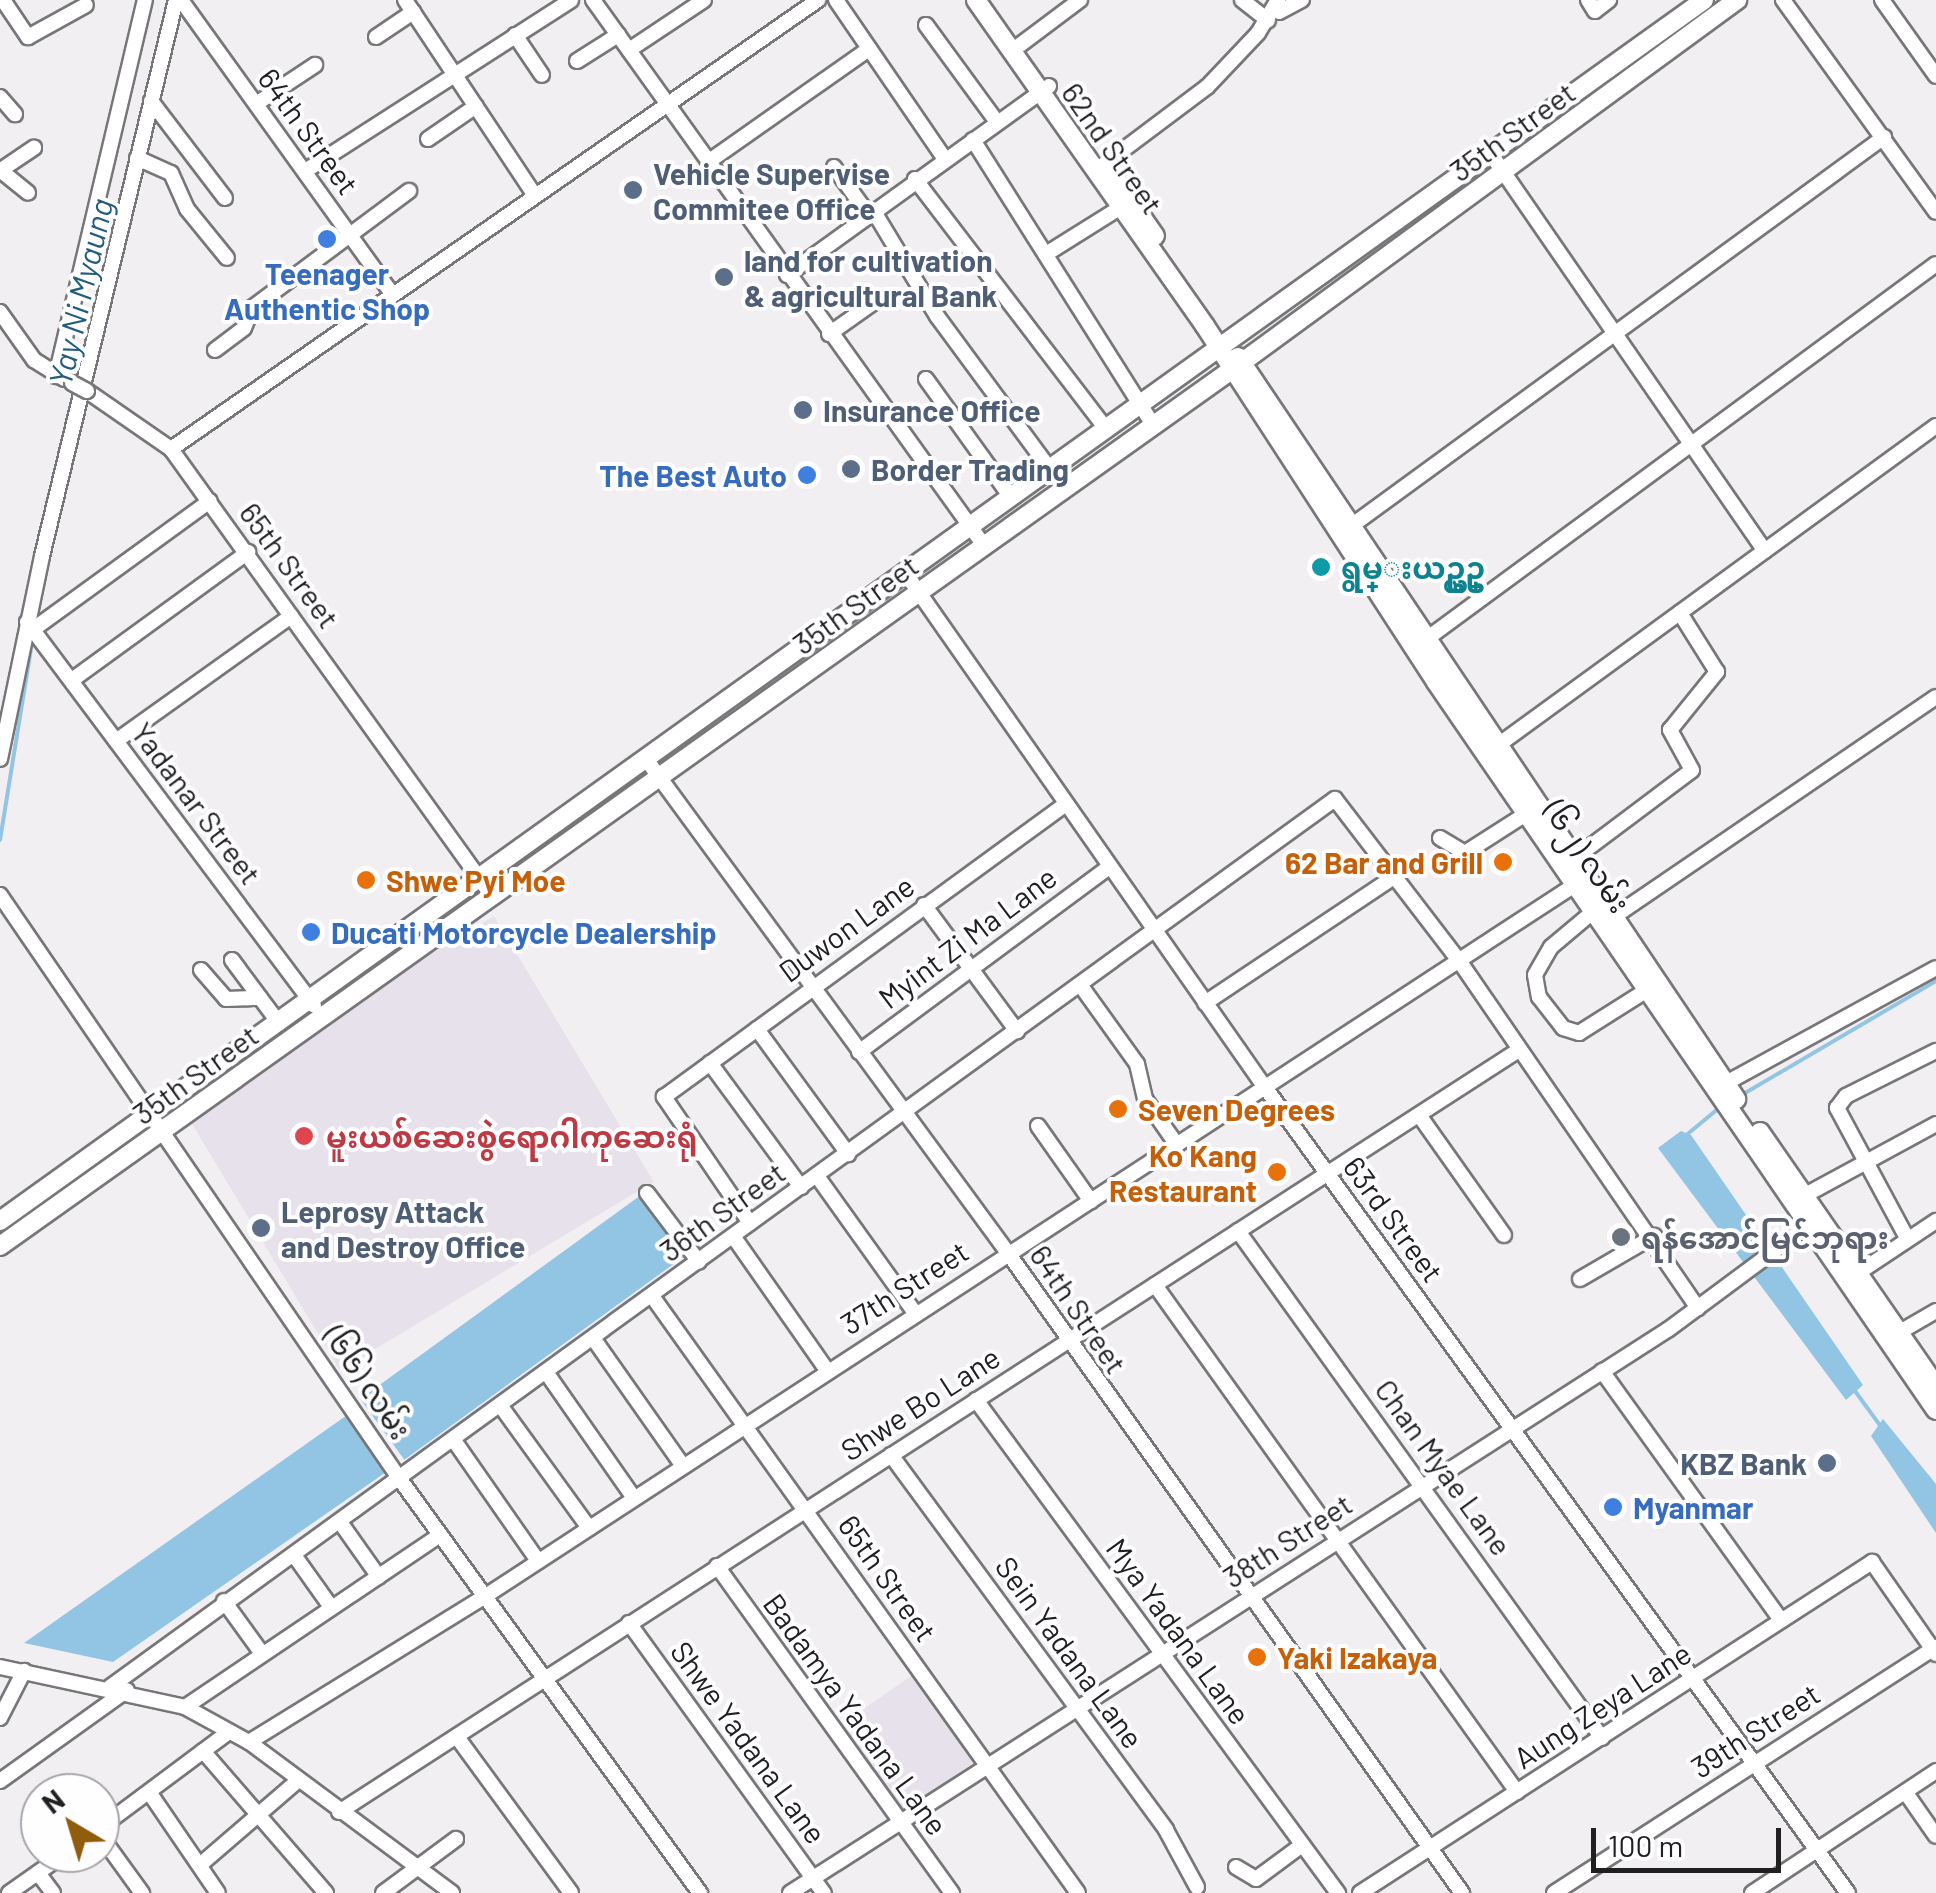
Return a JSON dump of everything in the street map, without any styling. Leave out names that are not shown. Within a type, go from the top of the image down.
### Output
[{"type":"main road","name":"62nd Street","points":[[976,0],[1045,89],[1210,324]]},
{"type":"main road","name":"62nd Street","points":[[988,0],[1045,89]]},
{"type":"main road","name":"35th Street","points":[[2,1233],[154,1111],[481,880],[1104,426],[1139,405],[1704,0]]},
{"type":"main road","name":"35th Street","points":[[2,1233],[166,1129],[985,547],[1737,0]]},
{"type":"main road","name":"(၆၂) လမ်း","points":[[1210,324],[1344,531],[1581,881],[1799,1199],[1858,1273],[1936,1386]]},
{"type":"main road","name":"(၆၂) လမ်း","points":[[1492,749],[1526,814],[1569,863]]},
{"type":"main road","name":"(၆၂) လမ်း","points":[[1604,913],[1647,990],[1729,1096]]},
{"type":"main road","name":"(၆၂) လမ်း","points":[[1799,1199],[1809,1225],[1936,1410]]},
{"type":"street","points":[[2,0],[28,37],[86,4]]},
{"type":"street","points":[[56,376],[145,0]]},
{"type":"street","points":[[0,759],[137,158],[179,0]]},
{"type":"street","name":"64th Street","points":[[179,0],[392,294]]},
{"type":"street","points":[[305,171],[571,0]]},
{"type":"street","points":[[593,0],[985,547]]},
{"type":"street","points":[[629,50],[704,0]]},
{"type":"street","points":[[171,449],[818,0]]},
{"type":"street","points":[[836,0],[945,159]]},
{"type":"street","points":[[1020,45],[1080,0]]},
{"type":"street","points":[[1242,0],[1275,11]]},
{"type":"street","points":[[1100,168],[1207,87],[1275,11],[1302,0]]},
{"type":"street","points":[[1588,0],[1595,11],[1609,0]]},
{"type":"street","points":[[1783,0],[1936,212]]},
{"type":"street","points":[[1882,0],[1936,76]]},
{"type":"street","points":[[376,37],[409,6],[534,194]]},
{"type":"street","points":[[926,25],[997,122]]},
{"type":"street","points":[[515,35],[542,75]]},
{"type":"street","points":[[577,61],[618,35]]},
{"type":"street","points":[[708,162],[869,49]]},
{"type":"street","points":[[256,104],[316,66]]},
{"type":"street","points":[[787,275],[1045,89]]},
{"type":"street","points":[[0,98],[15,114]]},
{"type":"street","points":[[151,101],[225,198]]},
{"type":"street","points":[[428,139],[476,106]]},
{"type":"street","points":[[1344,531],[1884,138]]},
{"type":"street","points":[[973,140],[1153,426]]},
{"type":"street","points":[[28,193],[0,170],[34,148]]},
{"type":"street","points":[[1491,154],[1612,335],[1766,551]]},
{"type":"street","points":[[137,158],[170,173],[186,209],[226,258]]},
{"type":"street","points":[[834,167],[871,212],[937,316],[1049,468]]},
{"type":"street","points":[[916,179],[1104,426]]},
{"type":"street","points":[[215,350],[244,328],[248,312],[408,191]]},
{"type":"street","points":[[1046,254],[1125,204]]},
{"type":"street","points":[[1420,644],[1936,264]]},
{"type":"street","points":[[829,334],[873,303]]},
{"type":"street","name":"65th Street","points":[[0,312],[34,360],[171,449],[492,896]]},
{"type":"street","points":[[926,378],[1010,496]]},
{"type":"street","points":[[1492,749],[1936,426]]},
{"type":"street","points":[[31,625],[210,501]]},
{"type":"street","points":[[72,680],[248,552]]},
{"type":"street","name":"63rd Street","points":[[904,572],[1205,1004],[1848,1893]]},
{"type":"street","points":[[1569,863],[1698,765],[1670,730],[1717,672],[1680,613]]},
{"type":"street","points":[[116,740],[291,616]]},
{"type":"street","name":"Yadanar Street","points":[[31,625],[323,1016]]},
{"type":"street","points":[[1647,990],[1579,1033],[1563,1028],[1534,986],[1540,964],[1560,935],[1604,913],[1936,697]]},
{"type":"street","name":"64th Street","points":[[646,760],[1008,1253],[1066,1342],[1462,1893]]},
{"type":"street","name":"36th Street","points":[[110,1687],[1338,799],[1396,875]]},
{"type":"street","name":"Duwon Lane","points":[[750,1224],[663,1100],[812,985],[1064,806]]},
{"type":"street","points":[[1440,838],[1465,852],[1526,814]]},
{"type":"street","name":"Myint Zi Ma Lane","points":[[859,1052],[1108,867]]},
{"type":"street","points":[[1205,1004],[1396,875],[1460,962],[1517,1051],[1654,1236],[1698,1308]]},
{"type":"street","name":"37th Street","points":[[250,1742],[484,1597],[826,1369],[1581,881]]},
{"type":"street","name":"(၆၆) လမ်း","points":[[0,895],[154,1111],[399,1478],[700,1893]]},
{"type":"street","points":[[924,906],[1017,1030]]},
{"type":"street","points":[[232,960],[279,1023]]},
{"type":"street","points":[[1729,1096],[1936,968]]},
{"type":"street","points":[[201,970],[226,1000],[260,998]]},
{"type":"street","points":[[1081,986],[1136,1064],[1142,1093],[1177,1145]]},
{"type":"street","points":[[757,1029],[848,1154]]},
{"type":"street","name":"Shwe Bo Lane","points":[[339,1812],[356,1805],[542,1679],[1517,1051]]},
{"type":"street","points":[[1907,1238],[1862,1163],[1838,1102],[1936,1052]]},
{"type":"street","points":[[710,1063],[801,1187]]},
{"type":"street","points":[[1418,1114],[1504,1235]]},
{"type":"street","points":[[1799,1199],[1936,1124]]},
{"type":"street","points":[[1038,1126],[1090,1200]]},
{"type":"street","points":[[816,1176],[915,1313]]},
{"type":"street","points":[[646,1193],[699,1262]]},
{"type":"street","points":[[1858,1273],[1936,1221]]},
{"type":"street","name":"38th Street","points":[[790,1893],[1602,1371],[1698,1308],[1809,1225]]},
{"type":"street","name":"Chan Myae Lane","points":[[1238,1231],[1424,1482],[1602,1738]]},
{"type":"street","points":[[733,1236],[826,1369]]},
{"type":"street","points":[[1580,1279],[1654,1236]]},
{"type":"street","points":[[1155,1285],[1518,1792]]},
{"type":"street","name":"65th Street","points":[[652,1296],[1078,1893]]},
{"type":"street","points":[[1898,1333],[1936,1311]]},
{"type":"street","points":[[592,1338],[683,1466]]},
{"type":"street","points":[[1602,1371],[1781,1620]]},
{"type":"street","points":[[546,1372],[634,1498]]},
{"type":"street","name":"Mya Yadana Lane","points":[[976,1400],[1338,1893]]},
{"type":"street","points":[[500,1405],[589,1528]]},
{"type":"street","points":[[453,1439],[538,1561]]},
{"type":"street","name":"Sein Yadana Lane","points":[[891,1455],[1166,1830],[1197,1886]]},
{"type":"street","points":[[340,1522],[378,1577]]},
{"type":"street","points":[[184,1707],[260,1651],[440,1535]]},
{"type":"street","points":[[294,1555],[331,1607]]},
{"type":"street","name":"Aung Zeya Lane","points":[[1360,1893],[1872,1562],[1935,1650]]},
{"type":"street","name":"Badamya Yadana Lane","points":[[717,1566],[948,1892]]},
{"type":"street","points":[[224,1601],[260,1651]]},
{"type":"street","name":"Shwe Yadana Lane","points":[[629,1623],[824,1893]]},
{"type":"street","name":"39th Street","points":[[1554,1893],[1935,1650]]},
{"type":"street","points":[[0,1668],[127,1690],[184,1707],[226,1734],[250,1742],[296,1782],[452,1893]]},
{"type":"street","points":[[0,1718],[24,1671]]},
{"type":"street","points":[[0,1781],[127,1690]]},
{"type":"street","points":[[120,1814],[226,1734]]},
{"type":"street","points":[[457,1737],[572,1893]]},
{"type":"street","points":[[203,1751],[326,1893]]},
{"type":"street","points":[[1752,1893],[1936,1772]]},
{"type":"street","points":[[200,1866],[296,1782]]},
{"type":"street","points":[[150,1792],[218,1893]]},
{"type":"street","points":[[1906,1793],[1936,1836]]},
{"type":"street","points":[[391,1891],[456,1839]]},
{"type":"street","points":[[1236,1867],[1256,1879],[1302,1845]]},
{"type":"street","points":[[120,1863],[142,1893]]},
{"type":"street","points":[[9,1893],[38,1873],[52,1893]]},
{"type":"shaded area","points":[[494,916],[654,1182],[340,1370],[180,1105]]},
{"type":"shaded area","points":[[918,1671],[979,1759],[902,1813],[841,1725]]},
{"type":"water","points":[[1681,1131],[1691,1135],[1863,1385],[1846,1400],[1658,1148]]},
{"type":"water","points":[[641,1195],[685,1256],[404,1460],[360,1399]]},
{"type":"water","points":[[350,1413],[389,1470],[113,1662],[24,1643]]},
{"type":"water","points":[[1883,1419],[1936,1484],[1936,1533],[1871,1436]]},
{"type":"waterway","name":"Yay Ni Myaung","points":[[0,840],[32,642]]},
{"type":"waterway","points":[[1740,1096],[1936,981]]},
{"type":"waterway","points":[[1684,1137],[1719,1108]]},
{"type":"waterway","points":[[1855,1391],[1879,1424]]},
{"type":"place","name":"Vehicle Supervise Commitee Office","points":[[633,190]]},
{"type":"place","name":"Teenager Authentic Shop","points":[[327,239]]},
{"type":"place","name":"land for cultivation & agricultural Bank","points":[[724,277]]},
{"type":"place","name":"Insurance Office","points":[[803,410]]},
{"type":"place","name":"Border Trading","points":[[851,469]]},
{"type":"place","name":"The Best Auto","points":[[807,475]]},
{"type":"place","name":"ရွမ္းယဥ္ယဥ္","points":[[1321,567]]},
{"type":"place","name":"62 Bar and Grill","points":[[1503,862]]},
{"type":"place","name":"Shwe Pyi Moe","points":[[366,880]]},
{"type":"place","name":"Ducati Motorcycle Dealership","points":[[311,932]]},
{"type":"place","name":"Seven Degrees","points":[[1118,1109]]},
{"type":"place","name":"မူးယစ်ဆေးစွဲရောဂါကုဆေးရုံ","points":[[304,1136]]},
{"type":"place","name":"Ko Kang Restaurant","points":[[1277,1172]]},
{"type":"place","name":"Leprosy Attack and Destroy Office","points":[[261,1228]]},
{"type":"place","name":"ရန်အောင်မြင်ဘုရား","points":[[1621,1237]]},
{"type":"place","name":"KBZ Bank","points":[[1827,1463]]},
{"type":"place","name":"Myanmar","points":[[1613,1507]]},
{"type":"place","name":"Yaki Izakaya","points":[[1257,1657]]}]
